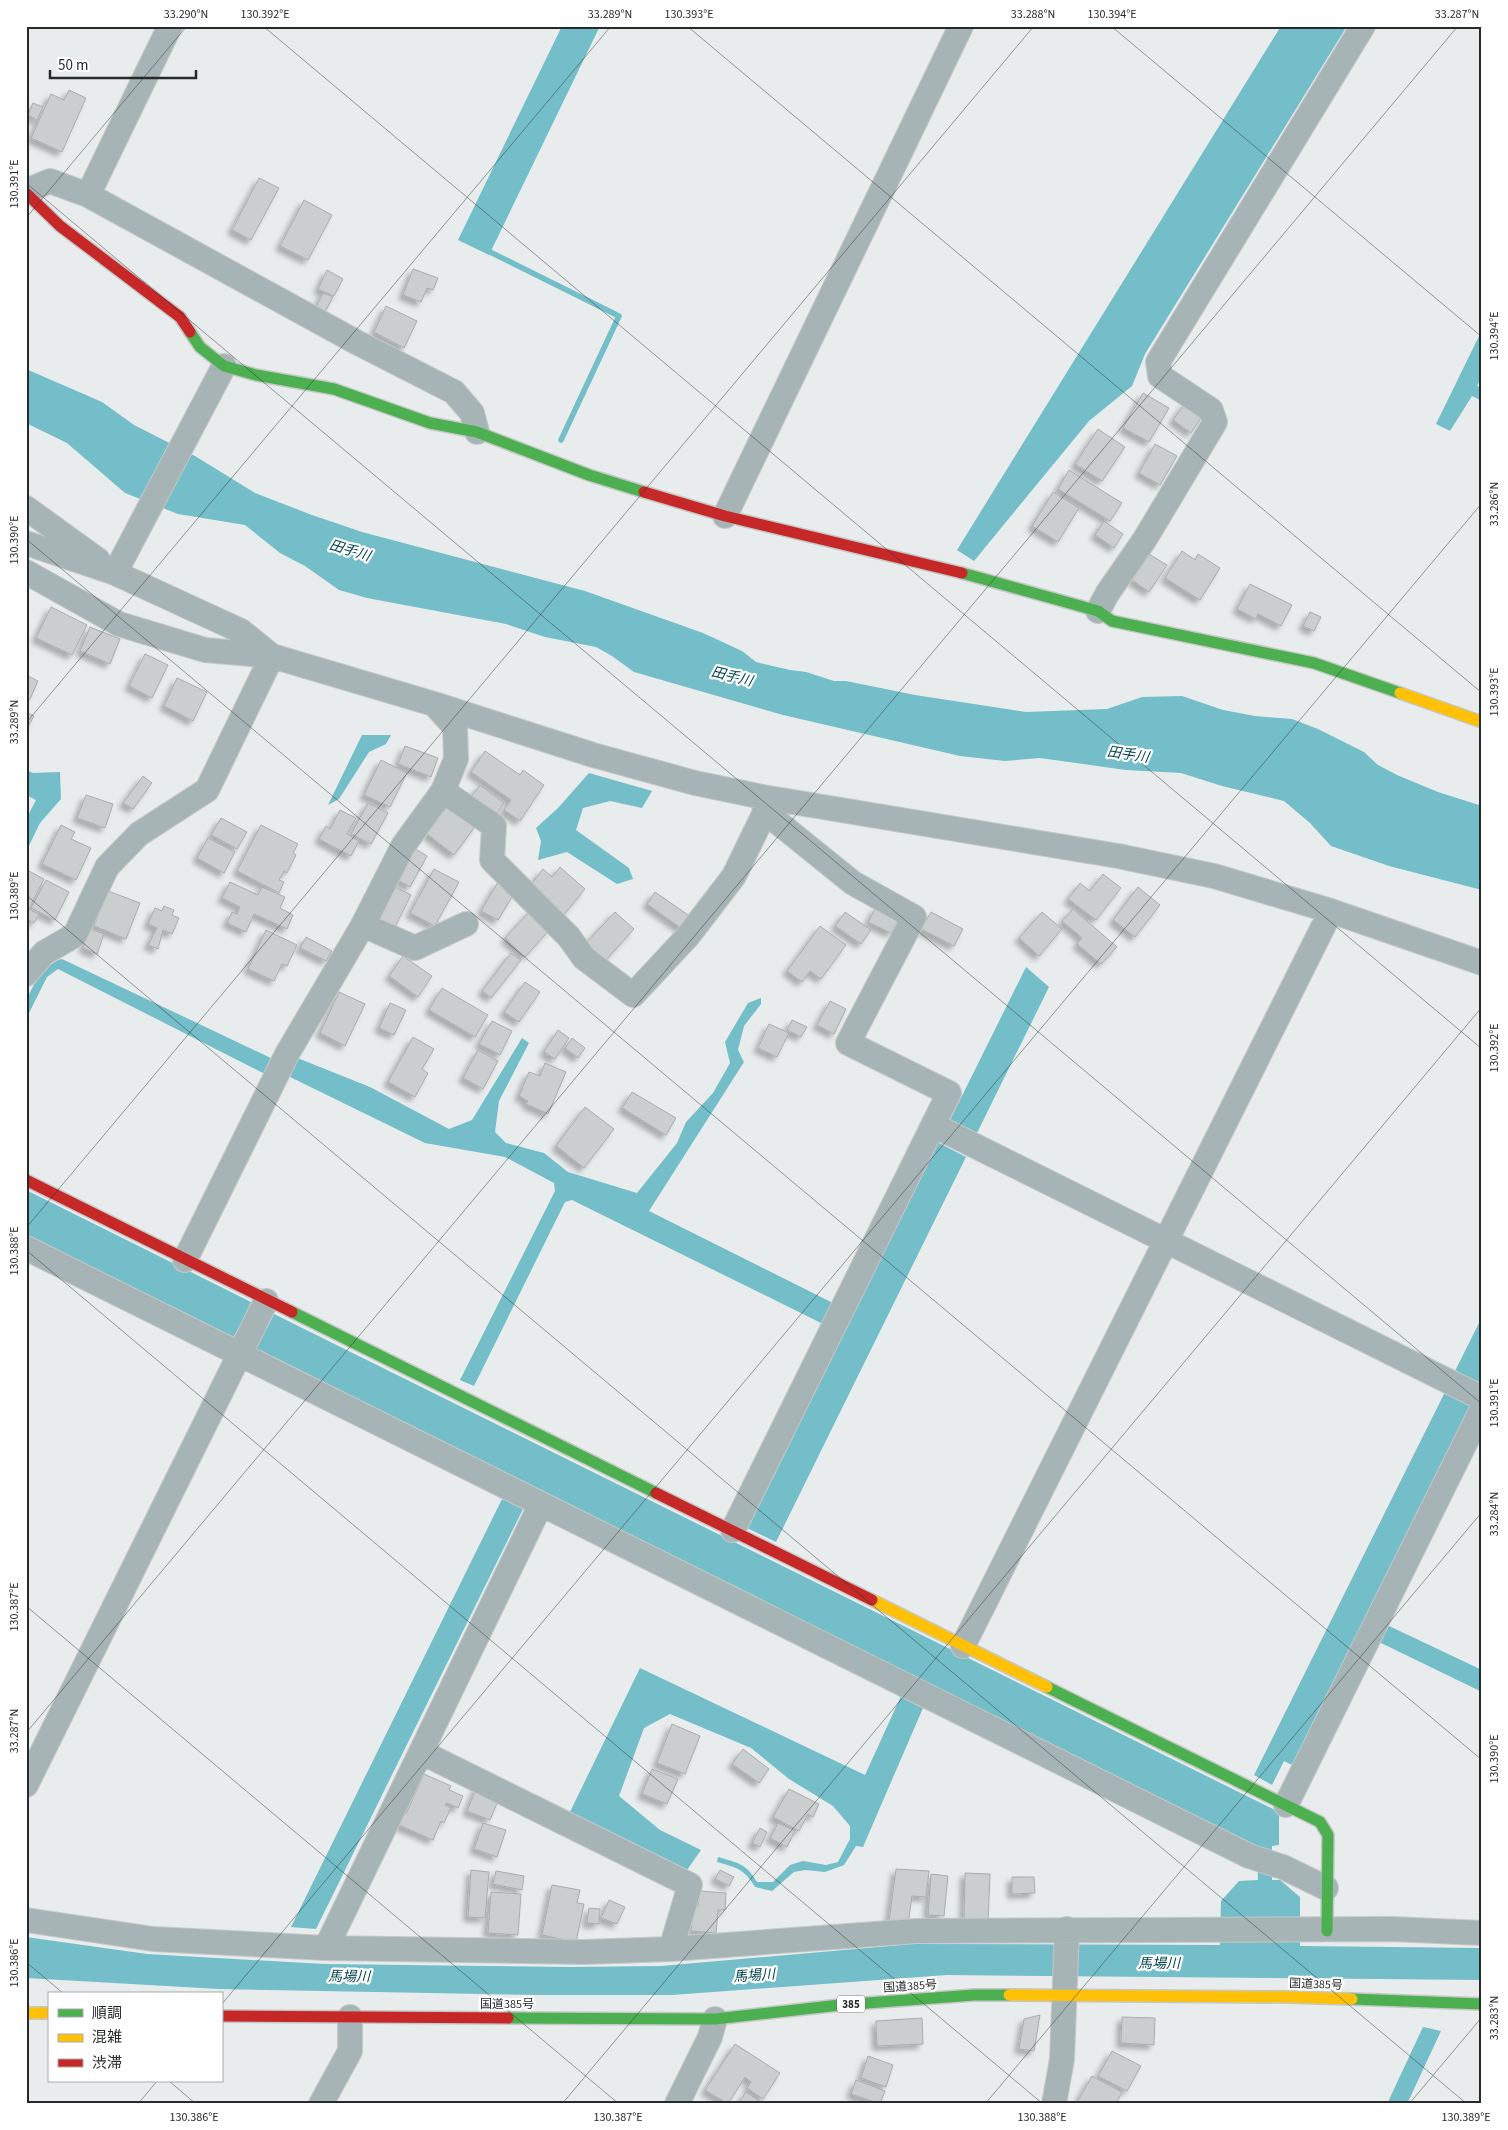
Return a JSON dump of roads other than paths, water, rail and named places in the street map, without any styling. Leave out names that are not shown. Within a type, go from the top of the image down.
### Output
[{"type":"main road","points":[[26,192],[60,226],[180,317],[200,347],[224,366],[256,375],[334,389],[430,423],[477,432],[588,475],[725,516],[934,564],[1098,611],[1112,621],[1314,663],[1482,722]]},
{"type":"main road","points":[[26,1180],[185,1260],[252,1327],[733,1530],[1320,1822],[1328,1835],[1326,1888],[1316,1930]]},
{"type":"main road","name":"国道385号","points":[[222,2016],[715,2018],[840,2005],[1065,1989],[1482,2004]]},
{"type":"main road","points":[[26,2013],[48,2013]]},
{"type":"street","points":[[88,195],[170,26]]},
{"type":"street","points":[[725,516],[961,26]]},
{"type":"street","points":[[1098,611],[1107,594],[1145,539],[1215,422],[1211,410],[1160,376],[1158,362],[1363,26]]},
{"type":"street","points":[[26,192],[50,181],[88,195],[358,343],[454,392],[472,413],[477,432]]},
{"type":"street","points":[[120,564],[224,366]]},
{"type":"street","points":[[26,508],[120,564],[241,631],[272,656]]},
{"type":"street","points":[[26,543],[120,564]]},
{"type":"street","points":[[26,572],[119,624],[205,650],[272,656],[434,704],[593,755],[764,804],[1118,856],[1214,876],[1331,911],[1482,963]]},
{"type":"street","points":[[26,974],[44,953],[75,935],[107,867],[139,834],[207,790],[272,656]]},
{"type":"street","points":[[185,1260],[287,1054],[363,925],[403,846],[443,791],[456,759],[455,727],[434,704]]},
{"type":"street","points":[[443,791],[494,826],[492,860],[569,937],[584,958],[633,995],[688,936],[734,876],[764,804]]},
{"type":"street","points":[[733,1530],[949,1093],[848,1043],[914,917],[853,883],[764,804]]},
{"type":"street","points":[[964,1646],[1331,911]]},
{"type":"street","points":[[363,925],[415,948],[466,924]]},
{"type":"street","points":[[933,1125],[1482,1398]]},
{"type":"street","points":[[26,1248],[252,1327],[542,1504],[1265,1861],[1326,1888]]},
{"type":"street","points":[[26,1785],[252,1327]]},
{"type":"street","points":[[1286,1805],[1482,1409]]},
{"type":"street","points":[[326,1948],[542,1504]]},
{"type":"street","points":[[421,1752],[690,1885],[671,1949]]},
{"type":"street","points":[[26,1920],[153,1939],[326,1948],[584,1952],[671,1949],[916,1931],[1067,1933],[1391,1929],[1482,1933]]},
{"type":"street","points":[[1054,2104],[1062,2059],[1067,1933]]},
{"type":"street","points":[[320,2104],[350,2051],[350,2018]]},
{"type":"street","points":[[677,2104],[710,2037],[715,2018]]},
{"type":"water","points":[[562,26],[600,26],[489,255],[458,240]]},
{"type":"water","points":[[1281,26],[1347,26],[1145,354],[1132,386],[1089,421],[974,561],[957,550]]},
{"type":"water","points":[[1482,330],[1482,376],[1477,386],[1482,388],[1482,401],[1472,396],[1450,431],[1436,424]]},
{"type":"water","name":"田手川","points":[[26,369],[102,402],[134,425],[195,456],[255,493],[362,532],[585,591],[703,633],[742,651],[756,662],[806,672],[834,681],[846,681],[915,695],[1026,712],[1107,709],[1142,697],[1182,696],[1223,710],[1255,716],[1292,719],[1318,729],[1364,752],[1378,765],[1397,775],[1438,792],[1482,806],[1482,890],[1389,866],[1331,846],[1310,823],[1284,801],[1222,786],[1181,773],[1126,770],[1040,758],[1005,761],[960,756],[783,715],[634,672],[596,647],[545,637],[506,624],[367,598],[339,590],[305,566],[280,553],[245,525],[178,514],[125,493],[67,443],[26,423]]},
{"type":"water","points":[[362,735],[391,735],[386,744],[369,752],[339,799],[328,805]]},
{"type":"water","points":[[26,770],[33,773],[60,772],[61,799],[40,823],[26,852],[26,819],[36,800],[26,795]]},
{"type":"water","points":[[589,773],[652,791],[642,808],[610,801],[583,808],[576,830],[629,868],[633,879],[617,884],[567,852],[538,860],[541,841],[536,828],[558,808]]},
{"type":"water","points":[[62,959],[273,1059],[265,1074],[58,969],[47,977],[26,1019],[26,1003],[35,983],[50,965]]},
{"type":"water","points":[[1026,967],[1049,987],[976,1135],[949,1122]]},
{"type":"water","points":[[761,998],[761,1004],[744,1026],[738,1050],[744,1062],[649,1211],[833,1303],[823,1324],[572,1200],[565,1202],[474,1386],[460,1380],[555,1191],[554,1183],[505,1157],[425,1143],[286,1075],[295,1057],[370,1087],[449,1129],[472,1120],[522,1038],[529,1043],[499,1101],[495,1132],[506,1143],[544,1153],[568,1172],[637,1193],[677,1143],[686,1122],[713,1093],[730,1063],[725,1042],[748,1003]]},
{"type":"water","points":[[937,1142],[966,1157],[776,1542],[747,1528]]},
{"type":"water","name":"馬場川","points":[[26,1190],[251,1302],[244,1317],[267,1328],[274,1314],[1279,1812],[1279,1845],[1272,1846],[1272,1880],[1280,1880],[1300,1897],[1300,1946],[1482,1948],[1482,1980],[947,1975],[672,1995],[540,1995],[219,1989],[26,1978],[26,1937],[147,1954],[324,1964],[571,1967],[661,1966],[912,1944],[1220,1945],[1221,1901],[1239,1881],[1258,1880],[1257,1845],[1248,1846],[254,1353],[261,1339],[239,1327],[231,1342],[26,1239]]},
{"type":"water","points":[[1482,1317],[1482,1383],[1453,1375]]},
{"type":"water","points":[[1447,1388],[1473,1406],[1294,1766],[1284,1761],[1272,1785],[1254,1775]]},
{"type":"water","points":[[503,1497],[524,1507],[316,1929],[291,1927]]},
{"type":"water","points":[[1387,1625],[1482,1670],[1482,1692],[1379,1642]]},
{"type":"water","points":[[640,1668],[865,1775],[901,1696],[923,1708],[863,1847],[856,1846],[844,1865],[825,1872],[805,1870],[794,1872],[772,1891],[755,1887],[740,1870],[717,1862],[718,1857],[736,1863],[745,1867],[757,1882],[773,1882],[790,1865],[803,1861],[826,1865],[838,1862],[850,1839],[850,1826],[833,1806],[789,1779],[751,1748],[670,1714],[644,1728],[619,1796],[660,1830],[701,1850],[685,1873],[569,1814]]},
{"type":"water","points":[[1423,2027],[1441,2031],[1407,2104],[1387,2104]]},
{"type":"waterway","points":[[488,251],[619,316],[561,440]]}]
